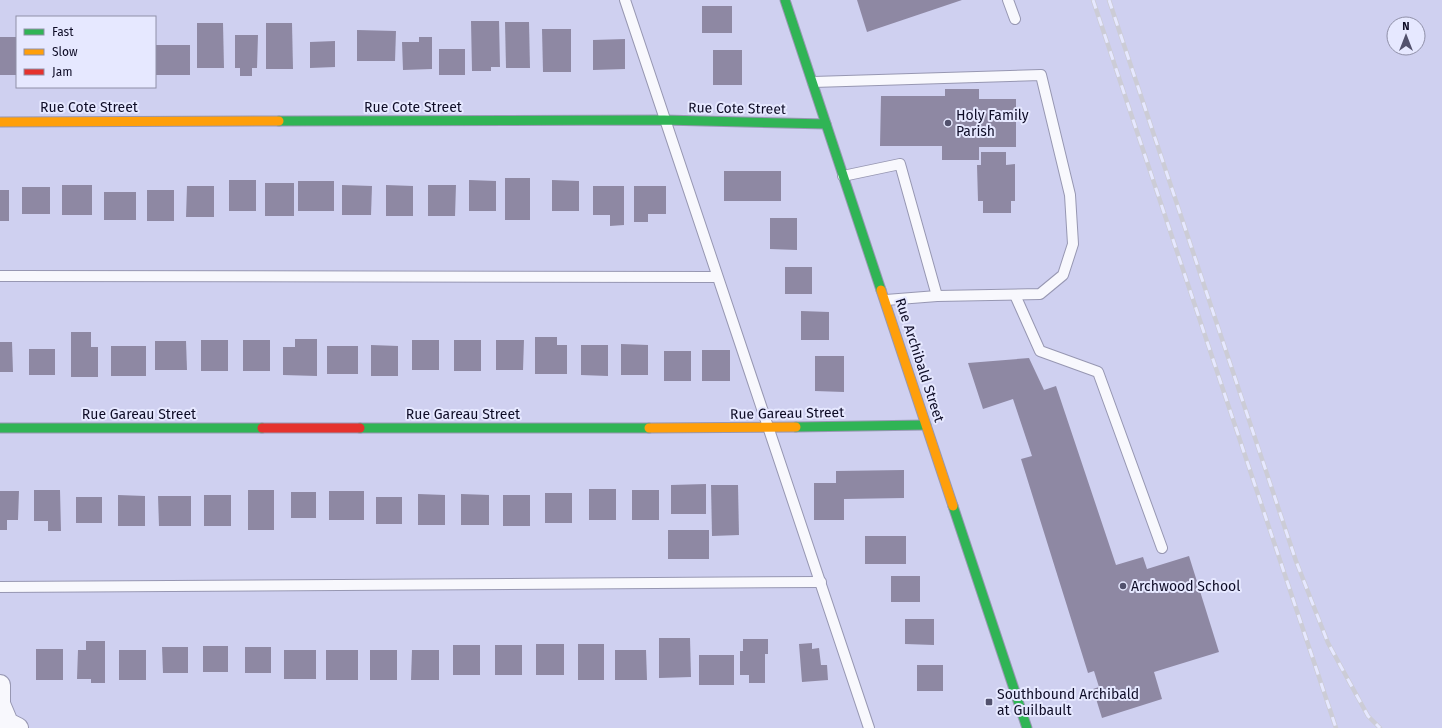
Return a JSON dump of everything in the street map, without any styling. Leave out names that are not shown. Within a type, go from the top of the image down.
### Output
[{"type":"street","name":"Rue Archibald Street","points":[[785,0],[886,300],[1027,728]]},
{"type":"street","name":"Rue Cote Street","points":[[0,122],[664,120],[826,124]]},
{"type":"street","name":"Rue Gareau Street","points":[[0,428],[769,428],[926,425]]},
{"type":"street","points":[[0,685],[0,704],[13,725]]},
{"type":"lane","points":[[625,0],[716,277],[769,428],[869,728]]},
{"type":"lane","points":[[1008,0],[1015,19]]},
{"type":"lane","points":[[813,82],[1041,75],[1070,195],[1072,244],[1064,275],[1040,294],[937,296],[886,300]]},
{"type":"lane","points":[[843,176],[900,164],[937,296]]},
{"type":"lane","points":[[0,276],[716,277]]},
{"type":"lane","points":[[1015,295],[1040,351],[1098,372],[1162,548]]},
{"type":"lane","points":[[0,587],[821,582]]},
{"type":"building","points":[[857,0],[962,0],[867,32]]},
{"type":"building","points":[[702,6],[732,6],[732,33],[702,33]]},
{"type":"building","points":[[471,21],[499,21],[500,67],[491,67],[491,71],[472,71]]},
{"type":"building","points":[[505,22],[529,22],[530,68],[506,68]]},
{"type":"building","points":[[197,23],[223,23],[224,68],[197,68]]},
{"type":"building","points":[[266,23],[292,23],[293,69],[266,69]]},
{"type":"building","points":[[542,29],[571,29],[571,72],[543,72]]},
{"type":"building","points":[[357,30],[396,31],[395,61],[357,61]]},
{"type":"building","points":[[235,35],[258,35],[257,68],[252,68],[252,76],[240,76],[240,68],[235,68]]},
{"type":"building","points":[[0,37],[16,37],[16,75],[0,75]]},
{"type":"building","points":[[419,37],[432,37],[432,69],[403,70],[402,42],[419,42]]},
{"type":"building","points":[[625,39],[625,69],[593,70],[593,40]]},
{"type":"building","points":[[335,41],[335,67],[310,68],[310,42]]},
{"type":"building","points":[[156,45],[190,45],[190,75],[156,75]]},
{"type":"building","points":[[439,49],[465,49],[465,75],[439,75]]},
{"type":"building","points":[[713,50],[742,50],[742,85],[713,85]]},
{"type":"building","name":"Holy Family Parish","points":[[945,89],[979,89],[979,99],[1016,99],[1016,147],[979,147],[979,160],[942,160],[942,146],[880,146],[881,96],[945,96]]},
{"type":"building","points":[[981,152],[1006,152],[1006,165],[1015,164],[1015,201],[1011,201],[1011,213],[983,213],[983,201],[978,201],[977,165],[981,165]]},
{"type":"building","points":[[724,171],[781,171],[781,201],[724,201]]},
{"type":"building","points":[[505,178],[530,178],[530,220],[505,220]]},
{"type":"building","points":[[229,180],[256,180],[256,211],[229,211]]},
{"type":"building","points":[[469,180],[496,181],[496,211],[469,211]]},
{"type":"building","points":[[552,180],[579,181],[579,211],[552,211]]},
{"type":"building","points":[[298,181],[334,181],[334,211],[298,211]]},
{"type":"building","points":[[265,183],[294,183],[294,216],[265,216]]},
{"type":"building","points":[[62,185],[92,185],[92,215],[62,215]]},
{"type":"building","points":[[342,185],[372,186],[371,215],[342,215]]},
{"type":"building","points":[[386,185],[413,186],[413,216],[386,216]]},
{"type":"building","points":[[428,185],[456,185],[455,216],[428,216]]},
{"type":"building","points":[[187,186],[214,186],[214,217],[186,217]]},
{"type":"building","points":[[593,186],[624,186],[624,225],[610,226],[610,215],[593,215]]},
{"type":"building","points":[[634,186],[666,186],[666,214],[648,214],[648,222],[634,222]]},
{"type":"building","points":[[22,187],[50,187],[50,214],[22,214]]},
{"type":"building","points":[[0,190],[9,190],[9,221],[0,221]]},
{"type":"building","points":[[147,190],[174,190],[174,221],[147,221]]},
{"type":"building","points":[[104,192],[136,192],[136,220],[104,220]]},
{"type":"building","points":[[770,218],[797,218],[797,250],[770,249]]},
{"type":"building","points":[[785,267],[812,267],[812,294],[785,294]]},
{"type":"building","points":[[801,311],[829,312],[829,340],[801,340]]},
{"type":"building","points":[[71,332],[91,332],[91,347],[98,347],[98,377],[71,377]]},
{"type":"building","points":[[535,337],[557,337],[557,345],[567,345],[567,374],[535,374]]},
{"type":"building","points":[[295,339],[317,339],[317,376],[283,375],[283,347],[295,347]]},
{"type":"building","points":[[201,340],[228,340],[228,371],[201,371]]},
{"type":"building","points":[[243,340],[270,340],[270,371],[243,371]]},
{"type":"building","points":[[412,340],[439,340],[439,370],[412,370]]},
{"type":"building","points":[[454,340],[481,340],[481,371],[454,371]]},
{"type":"building","points":[[496,340],[524,340],[523,370],[496,370]]},
{"type":"building","points":[[155,341],[186,341],[187,370],[155,370]]},
{"type":"building","points":[[0,342],[12,342],[13,372],[0,372]]},
{"type":"building","points":[[621,344],[648,345],[648,375],[621,375]]},
{"type":"building","points":[[371,345],[398,346],[398,376],[371,376]]},
{"type":"building","points":[[581,345],[608,345],[608,376],[581,375]]},
{"type":"building","points":[[111,346],[146,346],[146,376],[111,376]]},
{"type":"building","points":[[327,346],[358,346],[358,374],[327,374]]},
{"type":"building","points":[[29,349],[55,349],[55,375],[29,375]]},
{"type":"building","points":[[702,350],[730,350],[730,381],[702,381]]},
{"type":"building","points":[[664,351],[691,351],[691,381],[664,381]]},
{"type":"building","points":[[815,356],[844,356],[844,392],[815,391]]},
{"type":"building","points":[[1029,358],[1044,390],[1056,386],[1116,565],[1143,557],[1147,569],[1189,556],[1219,652],[1154,672],[1162,699],[1102,718],[1093,689],[1099,687],[1094,671],[1088,673],[1021,459],[1032,456],[1013,399],[983,409],[968,363]]},
{"type":"building","points":[[904,470],[904,498],[844,499],[844,520],[814,520],[814,483],[836,483],[836,471]]},
{"type":"building","points":[[706,484],[706,514],[671,514],[671,485]]},
{"type":"building","points":[[711,485],[738,485],[739,535],[712,536]]},
{"type":"building","points":[[589,489],[616,489],[616,520],[589,520]]},
{"type":"building","points":[[34,490],[60,490],[61,531],[48,531],[48,521],[34,521]]},
{"type":"building","points":[[248,490],[274,490],[274,530],[248,530]]},
{"type":"building","points":[[632,490],[659,490],[659,520],[632,520]]},
{"type":"building","points":[[0,491],[19,491],[18,520],[7,520],[7,530],[0,530]]},
{"type":"building","points":[[329,491],[364,491],[364,520],[329,520]]},
{"type":"building","points":[[291,492],[316,492],[316,518],[291,518]]},
{"type":"building","points":[[545,493],[572,493],[572,523],[545,523]]},
{"type":"building","points":[[418,494],[445,495],[445,525],[418,525]]},
{"type":"building","points":[[461,494],[489,495],[489,525],[461,525]]},
{"type":"building","points":[[118,495],[145,496],[145,526],[118,526]]},
{"type":"building","points":[[204,495],[231,495],[231,526],[204,526]]},
{"type":"building","points":[[503,495],[530,495],[530,526],[503,526]]},
{"type":"building","points":[[158,496],[191,496],[191,526],[159,526]]},
{"type":"building","points":[[76,497],[102,497],[102,523],[76,523]]},
{"type":"building","points":[[376,497],[402,497],[402,524],[376,524]]},
{"type":"building","points":[[668,530],[709,530],[709,559],[668,559]]},
{"type":"building","points":[[865,536],[906,536],[906,564],[865,564]]},
{"type":"building","points":[[891,576],[920,576],[920,602],[891,602]]},
{"type":"building","points":[[905,619],[934,619],[934,645],[905,644]]},
{"type":"building","points":[[659,638],[690,638],[691,677],[659,678]]},
{"type":"building","points":[[743,639],[768,639],[768,654],[765,654],[765,683],[749,683],[749,675],[740,675],[740,651],[743,651]]},
{"type":"building","points":[[86,641],[105,641],[105,683],[91,683],[91,679],[77,679],[78,650],[86,650]]},
{"type":"building","points":[[812,643],[812,649],[819,648],[821,665],[827,665],[828,680],[802,682],[799,644]]},
{"type":"building","points":[[536,644],[564,644],[564,675],[536,675]]},
{"type":"building","points":[[578,644],[604,644],[604,680],[578,680]]},
{"type":"building","points":[[453,645],[480,645],[480,675],[453,675]]},
{"type":"building","points":[[495,645],[522,645],[522,675],[495,675]]},
{"type":"building","points":[[203,646],[228,646],[228,672],[203,672]]},
{"type":"building","points":[[162,647],[188,647],[188,673],[163,673]]},
{"type":"building","points":[[245,647],[271,647],[271,673],[245,673]]},
{"type":"building","points":[[36,649],[63,649],[63,680],[36,680]]},
{"type":"building","points":[[119,650],[146,650],[146,680],[119,680]]},
{"type":"building","points":[[284,650],[316,650],[316,679],[284,679]]},
{"type":"building","points":[[326,650],[358,650],[358,680],[326,680]]},
{"type":"building","points":[[370,650],[397,650],[397,680],[370,680]]},
{"type":"building","points":[[412,650],[439,650],[439,680],[411,680]]},
{"type":"building","points":[[615,650],[646,650],[647,680],[615,680]]},
{"type":"building","points":[[699,655],[734,655],[734,685],[699,685]]},
{"type":"building","points":[[917,665],[943,665],[943,691],[917,691]]},
{"type":"railway","points":[[1093,0],[1336,728]]},
{"type":"railway","points":[[1109,0],[1296,561],[1328,643],[1368,716],[1380,728]]},
{"type":"traffic: fast","points":[[785,0],[881,290]]},
{"type":"traffic: fast","points":[[279,121],[664,120],[826,124]]},
{"type":"traffic: fast","points":[[796,427],[926,425]]},
{"type":"traffic: fast","points":[[0,428],[262,428]]},
{"type":"traffic: fast","points":[[360,428],[649,428]]},
{"type":"traffic: fast","points":[[953,506],[1027,728]]},
{"type":"traffic: slow","points":[[0,122],[279,121]]},
{"type":"traffic: slow","points":[[881,290],[953,506]]},
{"type":"traffic: slow","points":[[649,428],[796,427]]},
{"type":"traffic: jam","points":[[262,428],[360,428]]},
{"type":"place","name":"Holy Family Parish","points":[[948,123]]},
{"type":"place","name":"Archwood School","points":[[1123,586]]},
{"type":"place","name":"Southbound Archibald at Guilbault","points":[[989,702]]}]
